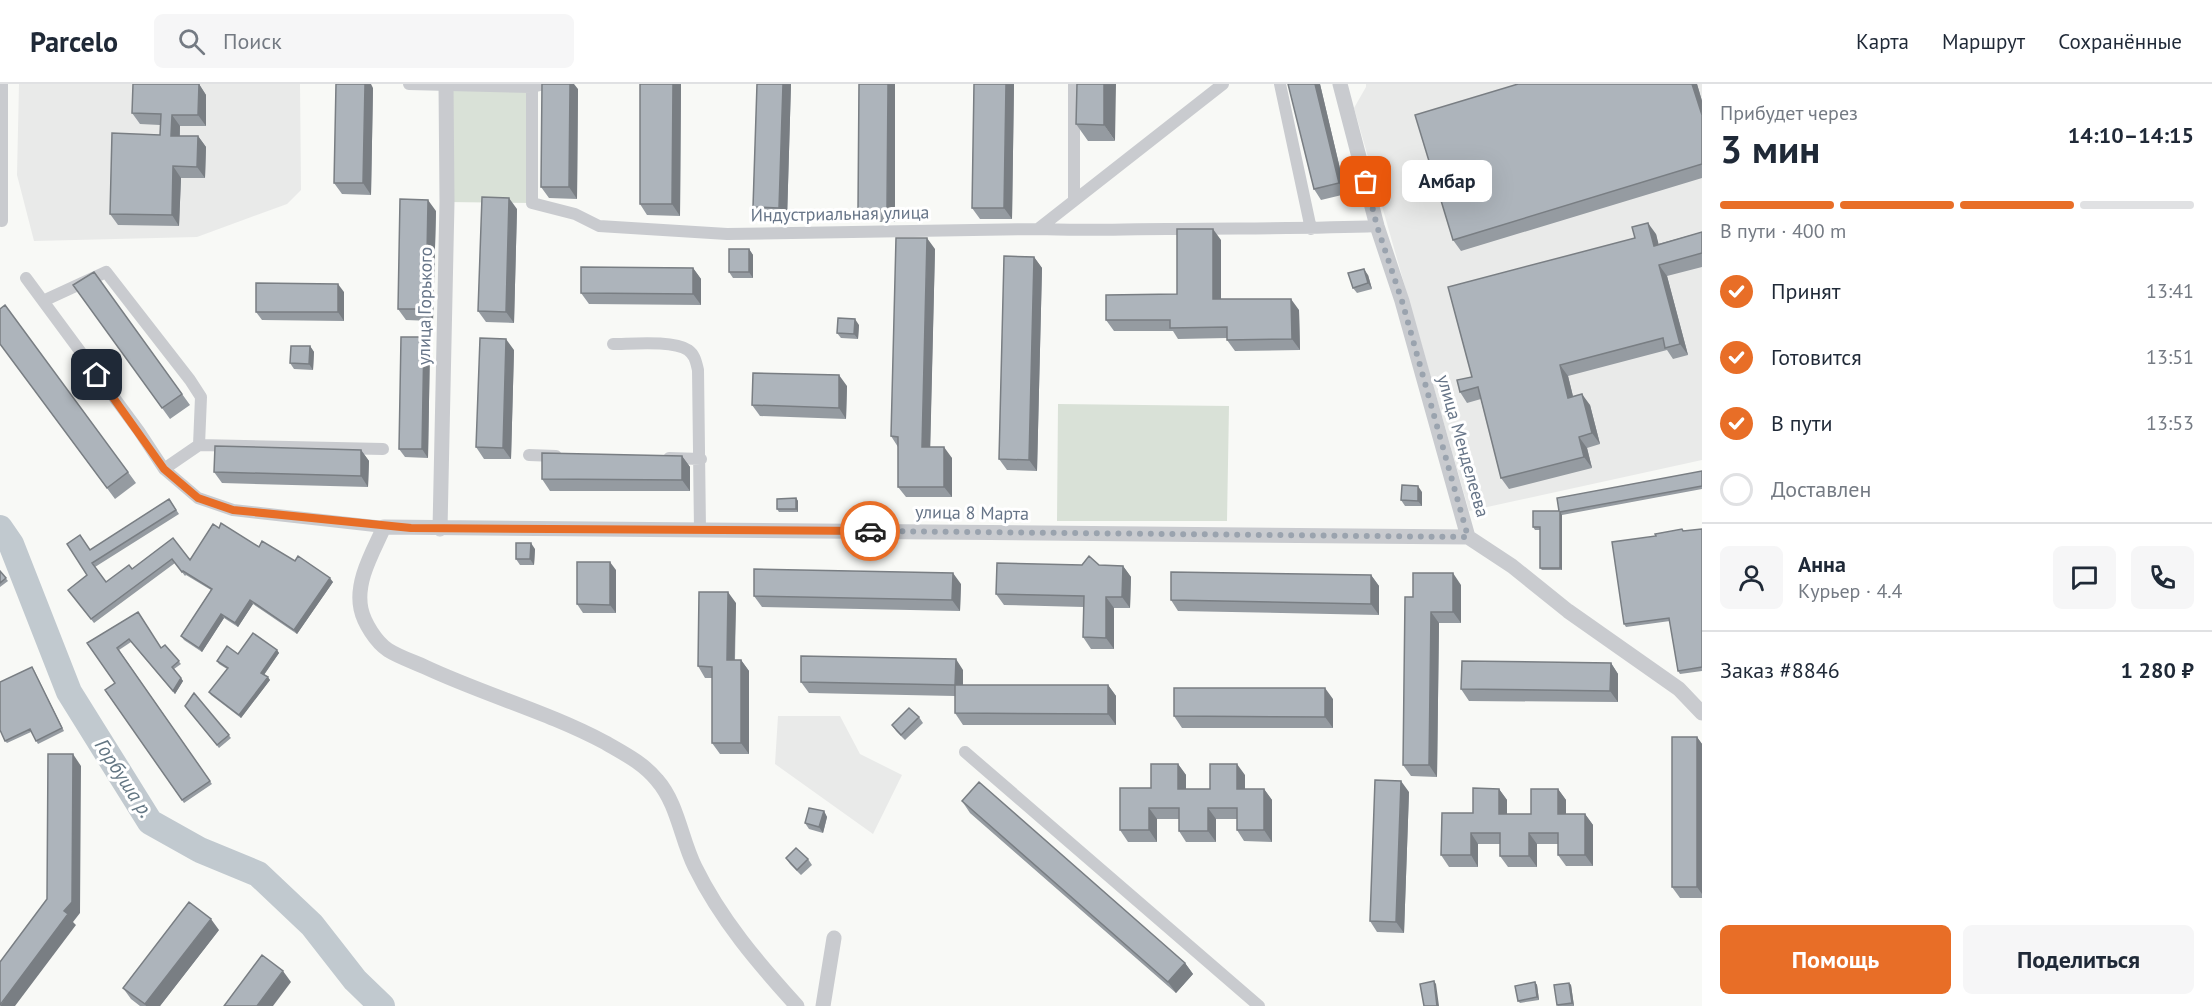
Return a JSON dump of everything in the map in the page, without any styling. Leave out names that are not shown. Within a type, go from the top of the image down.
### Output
[{"type":"street","points":[[2,84],[2,221]]},
{"type":"street","points":[[409,84],[536,85]]},
{"type":"street","points":[[1074,84],[1074,200]]},
{"type":"street","points":[[1038,229],[1222,84]]},
{"type":"street","points":[[1280,84],[1311,229]]},
{"type":"street","name":"улица Менделеева","points":[[1340,84],[1377,226],[1402,301],[1468,537],[1512,566],[1568,610],[1679,689],[1702,713]]},
{"type":"street","name":"улица Горького","points":[[440,529],[447,202],[446,85]]},
{"type":"street","name":"Индустриальная улица","points":[[536,85],[532,203],[575,214],[599,226],[727,234],[1038,229]]},
{"type":"street","points":[[1038,229],[1076,231],[1167,228],[1311,229],[1377,226]]},
{"type":"street","points":[[43,301],[106,272],[201,397],[199,445]]},
{"type":"street","points":[[26,279],[139,431],[164,469],[198,498],[233,510],[384,527],[362,580],[361,608],[366,624],[388,650],[442,675],[578,728],[639,762],[659,781],[673,807],[694,866],[720,912],[751,955],[797,1006]]},
{"type":"street","points":[[613,344],[673,345],[688,349],[695,358],[698,370],[701,459],[700,530]]},
{"type":"street","points":[[164,469],[199,445],[383,449]]},
{"type":"street","points":[[529,455],[563,456]]},
{"type":"street","points":[[655,458],[701,459]]},
{"type":"street","name":"улица 8 Марта","points":[[384,527],[1468,537]]},
{"type":"street","points":[[965,752],[1259,1006]]},
{"type":"street","points":[[823,1006],[834,939]]},
{"type":"shaded area","points":[[19,84],[300,84],[301,190],[287,204],[197,237],[34,241],[17,175]]},
{"type":"shaded area","points":[[1366,84],[1702,84],[1702,460],[1469,511],[1354,108]]},
{"type":"shaded area","points":[[446,86],[532,87],[532,203],[447,202]]},
{"type":"shaded area","points":[[1058,404],[1229,406],[1227,521],[1057,521]]},
{"type":"shaded area","points":[[778,716],[840,716],[860,754],[902,775],[873,834],[775,764]]},
{"type":"building","points":[[133,84],[199,84],[198,115],[172,115],[171,136],[198,136],[197,167],[173,166],[172,215],[110,214],[112,133],[160,135],[161,114],[132,113]]},
{"type":"building","points":[[336,84],[365,84],[363,183],[334,183]]},
{"type":"building","points":[[542,84],[570,84],[569,187],[541,187]]},
{"type":"building","points":[[640,84],[673,84],[672,204],[640,204]]},
{"type":"building","points":[[757,84],[783,84],[779,208],[753,207]]},
{"type":"building","points":[[859,84],[888,84],[887,210],[858,210]]},
{"type":"building","points":[[974,84],[1006,84],[1004,208],[972,208]]},
{"type":"building","points":[[1077,84],[1104,84],[1104,125],[1076,124]]},
{"type":"building","points":[[1288,84],[1315,84],[1339,183],[1314,189]]},
{"type":"building","points":[[1518,84],[1692,84],[1702,115],[1702,164],[1453,240],[1415,115]]},
{"type":"building","points":[[482,197],[509,198],[506,312],[478,311]]},
{"type":"building","points":[[400,199],[428,200],[426,309],[398,309]]},
{"type":"building","points":[[1648,223],[1654,246],[1702,232],[1702,253],[1659,265],[1680,344],[1665,348],[1663,338],[1560,365],[1568,398],[1582,394],[1592,433],[1579,437],[1584,457],[1501,478],[1478,387],[1460,392],[1457,380],[1472,377],[1448,287],[1635,238],[1632,227]]},
{"type":"building","points":[[1177,229],[1213,229],[1213,299],[1291,299],[1292,339],[1227,340],[1227,327],[1170,328],[1170,320],[1106,320],[1106,295],[1177,294]]},
{"type":"building","points":[[896,238],[927,238],[922,447],[944,447],[944,487],[898,487],[898,437],[891,436]]},
{"type":"building","points":[[729,249],[749,249],[749,272],[729,272]]},
{"type":"building","points":[[1004,256],[1034,257],[1029,460],[999,459]]},
{"type":"building","points":[[581,267],[693,268],[693,294],[581,293]]},
{"type":"building","points":[[1364,269],[1368,283],[1353,288],[1348,273]]},
{"type":"building","points":[[94,272],[182,394],[162,408],[73,285]]},
{"type":"building","points":[[256,283],[338,284],[338,312],[256,312]]},
{"type":"building","points":[[5,305],[128,472],[107,488],[0,344],[0,309]]},
{"type":"building","points":[[838,318],[855,319],[854,334],[837,333]]},
{"type":"building","points":[[401,337],[424,337],[422,449],[399,449]]},
{"type":"building","points":[[480,338],[506,339],[503,448],[476,447]]},
{"type":"building","points":[[291,346],[310,346],[309,364],[290,363]]},
{"type":"building","points":[[753,373],[839,375],[839,408],[752,405]]},
{"type":"building","points":[[215,446],[361,450],[361,476],[214,472]]},
{"type":"building","points":[[542,453],[682,456],[682,480],[542,479]]},
{"type":"building","points":[[1702,471],[1702,486],[1560,512],[1560,568],[1540,568],[1540,527],[1533,527],[1533,511],[1559,511],[1557,498]]},
{"type":"building","points":[[1402,485],[1418,486],[1418,501],[1401,500]]},
{"type":"building","points":[[796,498],[796,509],[777,509],[777,499]]},
{"type":"building","points":[[169,499],[176,510],[92,563],[106,582],[129,565],[132,569],[173,538],[190,560],[213,524],[219,528],[221,523],[259,547],[262,541],[295,561],[298,556],[330,578],[294,630],[250,600],[235,623],[221,614],[199,648],[181,636],[212,589],[182,572],[172,559],[91,619],[68,590],[87,575],[67,544],[80,535],[90,550]]},
{"type":"building","points":[[1682,529],[1683,531],[1702,529],[1702,667],[1678,671],[1669,618],[1624,624],[1612,542],[1656,536],[1655,534]]},
{"type":"building","points":[[516,543],[531,543],[530,559],[516,559]]},
{"type":"building","points":[[1089,556],[1099,565],[1123,566],[1122,597],[1106,597],[1106,638],[1083,637],[1084,596],[996,594],[997,563],[1082,565]]},
{"type":"building","points":[[577,562],[610,562],[610,605],[577,604]]},
{"type":"building","points":[[754,569],[953,573],[952,600],[754,596]]},
{"type":"building","points":[[0,571],[6,578],[0,583]]},
{"type":"building","points":[[1171,572],[1371,575],[1371,604],[1171,600]]},
{"type":"building","points":[[1413,573],[1453,573],[1453,612],[1431,612],[1429,765],[1403,765],[1405,597],[1413,597]]},
{"type":"building","points":[[699,592],[728,592],[727,660],[741,660],[741,743],[712,743],[712,667],[698,666]]},
{"type":"building","points":[[138,612],[161,648],[165,645],[179,661],[172,667],[181,678],[173,691],[129,639],[117,648],[210,781],[182,800],[105,690],[115,683],[87,643]]},
{"type":"building","points":[[253,633],[277,650],[261,673],[268,677],[239,715],[209,692],[228,668],[217,661],[227,646],[238,654]]},
{"type":"building","points":[[801,656],[956,659],[955,685],[801,682]]},
{"type":"building","points":[[1462,661],[1611,663],[1610,691],[1461,689]]},
{"type":"building","points":[[32,667],[62,728],[36,741],[30,729],[5,741],[0,730],[0,682]]},
{"type":"building","points":[[955,685],[1108,685],[1108,714],[955,713]]},
{"type":"building","points":[[1174,688],[1325,688],[1325,717],[1174,716]]},
{"type":"building","points":[[194,693],[229,735],[217,745],[185,706]]},
{"type":"building","points":[[909,708],[919,717],[901,735],[892,725]]},
{"type":"building","points":[[1672,737],[1697,737],[1697,887],[1672,887]]},
{"type":"building","points":[[48,754],[73,754],[72,902],[64,911],[68,914],[0,1005],[0,962],[47,899]]},
{"type":"building","points":[[1151,764],[1178,764],[1178,789],[1210,789],[1210,764],[1237,764],[1237,789],[1264,789],[1264,830],[1237,830],[1237,808],[1208,808],[1208,831],[1179,831],[1179,808],[1149,808],[1149,830],[1120,830],[1120,788],[1151,788]]},
{"type":"building","points":[[1375,780],[1401,781],[1396,922],[1370,921]]},
{"type":"building","points":[[979,782],[1185,963],[1168,982],[962,801]]},
{"type":"building","points":[[1473,788],[1499,789],[1499,814],[1531,814],[1531,789],[1558,789],[1558,814],[1585,814],[1585,855],[1558,855],[1558,833],[1529,833],[1529,856],[1500,856],[1500,833],[1471,833],[1471,855],[1441,855],[1442,813],[1473,813]]},
{"type":"building","points":[[809,808],[824,811],[819,827],[805,823]]},
{"type":"building","points":[[796,848],[808,859],[797,870],[786,858]]},
{"type":"building","points":[[189,902],[211,919],[145,1004],[123,988]]},
{"type":"building","points":[[262,955],[283,971],[257,1006],[224,1006]]},
{"type":"building","points":[[1434,981],[1437,1006],[1424,1006],[1420,984]]},
{"type":"building","points":[[1535,982],[1537,997],[1518,1001],[1515,986]]},
{"type":"building","points":[[1569,983],[1572,1003],[1557,1005],[1554,985]]},
{"type":"waterway","name":"Горбуша р.","points":[[0,528],[11,544],[69,692],[150,822],[200,850],[258,874],[312,925],[355,980],[382,1006]]},
{"type":"way so far","points":[[870,531],[1468,537],[1366,182]]},
{"type":"place","name":"Амбар","points":[[1366,182]]},
{"type":"route","points":[[97,375],[164,469],[198,498],[233,510],[411,528],[870,531]]}]
